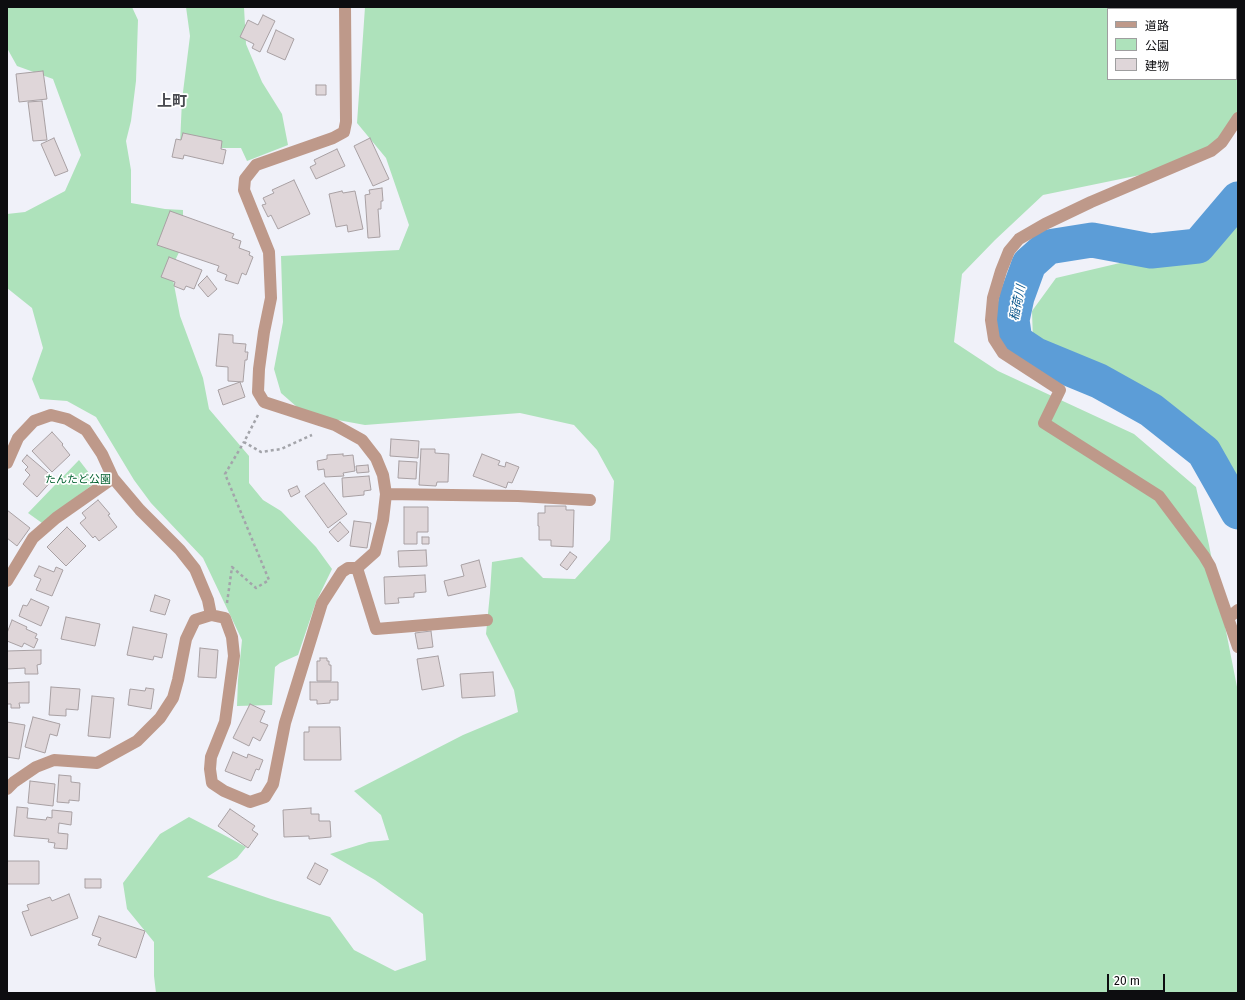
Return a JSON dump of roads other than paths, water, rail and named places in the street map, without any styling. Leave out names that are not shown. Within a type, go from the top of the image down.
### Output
[{"type":"street","points":[[7,789],[14,782],[36,767],[54,760],[97,764],[137,741],[160,718],[173,698],[186,639],[195,620],[211,615],[225,618],[232,636],[234,656],[225,722],[211,757],[210,769],[212,783],[224,791],[250,802],[265,797],[273,784],[284,723],[322,603],[342,572],[348,568],[357,568],[375,552],[383,520],[386,494],[383,475],[376,458],[362,440],[335,425],[264,402],[258,392],[259,369],[264,332],[271,298],[269,252],[244,190],[245,179],[256,165],[333,138],[344,132],[346,122],[345,7]]},
{"type":"street","points":[[1238,118],[1222,142],[1211,151],[1084,205],[1045,224],[1019,239],[1009,251],[1001,271],[993,298],[991,320],[994,339],[1002,353],[1060,390],[1044,423],[1159,496],[1210,566],[1238,647]]},
{"type":"street","points":[[7,463],[18,438],[34,421],[51,416],[67,419],[86,430],[102,454],[113,478],[140,510],[180,550],[195,569],[208,600],[211,615]]},
{"type":"street","points":[[7,581],[34,538],[56,518],[113,478]]},
{"type":"street","points":[[386,494],[518,496],[590,500]]},
{"type":"street","points":[[357,568],[376,629],[487,620]]},
{"type":"street","points":[[1228,618],[1238,610]]},
{"type":"waterway","name":"稲荷川","points":[[1238,199],[1198,246],[1151,251],[1092,240],[1048,247],[1029,264],[1017,297],[1012,320],[1015,341],[1036,355],[1099,381],[1151,410],[1204,452],[1238,512]]},
{"type":"district","name":"上町","points":[[172,102]]},
{"type":"park label","name":"たんたど公園","points":[[78,480]]}]
